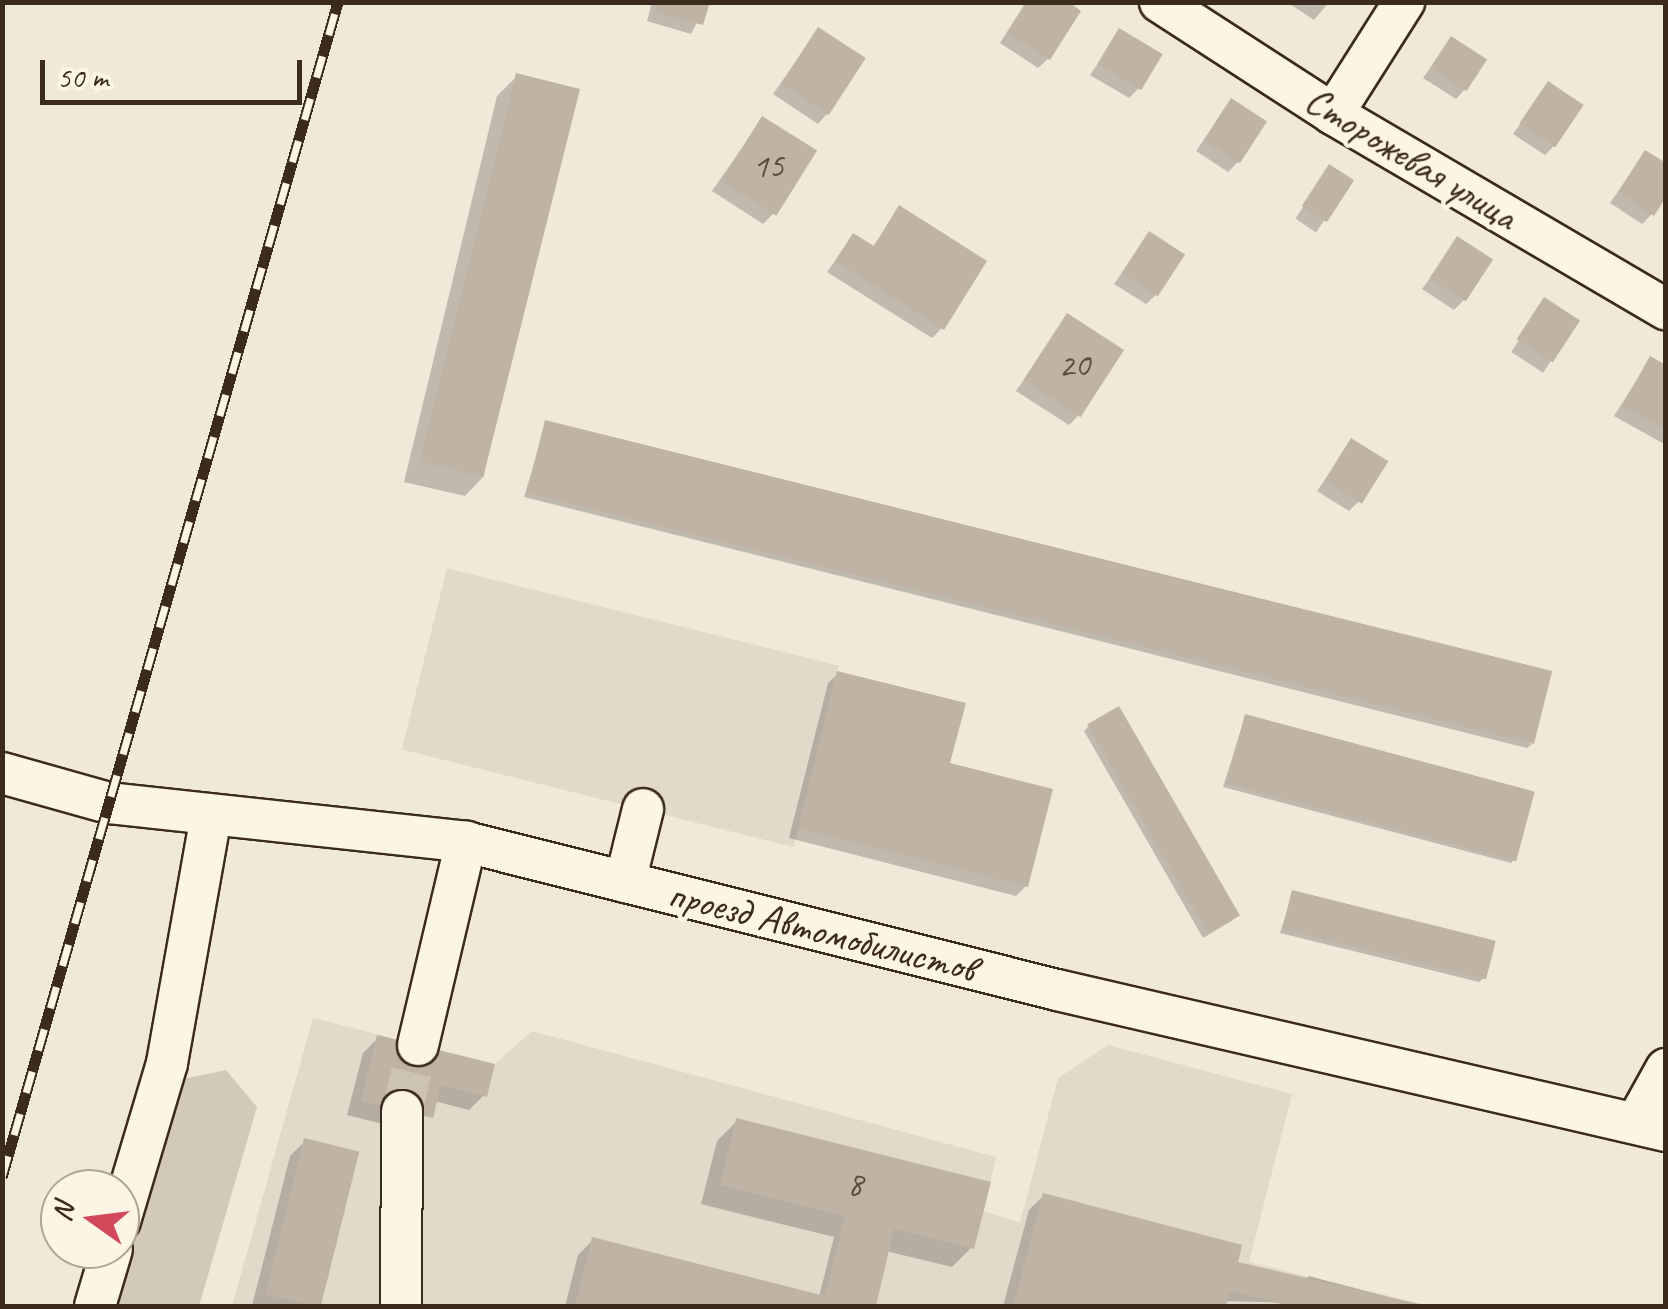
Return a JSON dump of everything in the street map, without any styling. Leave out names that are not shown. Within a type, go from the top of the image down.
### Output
[{"type":"street","name":"Сторожевая улица","points":[[1160,2],[1333,114],[1665,307]]},
{"type":"street","points":[[1333,114],[1404,2]]},
{"type":"street","name":"проезд Автомобилистов","points":[[2,773],[109,803],[466,842],[1650,1127]]},
{"type":"street","points":[[625,882],[643,808]]},
{"type":"street","points":[[135,1169],[167,1063],[211,814]]},
{"type":"street","points":[[418,1045],[466,842]]},
{"type":"street","points":[[1650,1127],[1666,1069]]},
{"type":"street","points":[[401,1306],[402,1111]]},
{"type":"street","points":[[94,1306],[106,1269]]},
{"type":"shaded area","points":[[447,568],[839,666],[794,847],[402,749]]},
{"type":"shaded area","points":[[313,1018],[495,1064],[532,1031],[996,1157],[984,1211],[1020,1223],[1058,1078],[1108,1045],[1292,1094],[1249,1262],[1431,1306],[232,1306]]},
{"type":"shaded area","points":[[226,1070],[257,1107],[199,1306],[106,1306],[117,1269],[140,1269],[140,1192],[173,1081]]},
{"type":"building","points":[[658,2],[710,2],[703,25],[655,12]]},
{"type":"building","points":[[1027,2],[1069,2],[1081,11],[1050,60],[1007,33]]},
{"type":"building","points":[[818,27],[866,58],[829,115],[781,84]]},
{"type":"building","points":[[1119,28],[1163,54],[1141,90],[1097,64]]},
{"type":"building","points":[[1451,36],[1487,59],[1466,91],[1430,68]]},
{"type":"building","points":[[516,73],[580,89],[483,477],[419,461]]},
{"type":"building","points":[[1548,81],[1584,105],[1555,147],[1519,123]]},
{"type":"building","points":[[1231,98],[1267,121],[1240,163],[1204,140]]},
{"type":"building","points":[[762,116],[817,150],[776,216],[721,181]]},
{"type":"building","points":[[1645,150],[1666,163],[1666,197],[1654,216],[1618,192]]},
{"type":"building","points":[[1329,164],[1354,180],[1327,222],[1302,206]]},
{"type":"building","points":[[899,205],[987,261],[944,330],[835,261],[853,233],[874,246]]},
{"type":"building","points":[[1149,231],[1185,254],[1158,296],[1122,273]]},
{"type":"building","points":[[1457,236],[1493,259],[1466,301],[1430,278]]},
{"type":"building","points":[[1544,297],[1580,320],[1553,362],[1517,339]]},
{"type":"building","points":[[1067,313],[1124,350],[1080,417],[1023,380]]},
{"type":"building","points":[[1650,356],[1666,365],[1666,430],[1622,406]]},
{"type":"building","points":[[545,420],[1552,671],[1534,744],[527,493]]},
{"type":"building","points":[[1351,438],[1388,461],[1362,504],[1325,480]]},
{"type":"building","points":[[837,671],[966,703],[950,763],[1053,789],[1028,887],[798,829]]},
{"type":"building","points":[[1119,706],[1240,916],[1208,934],[1087,724]]},
{"type":"building","points":[[1245,714],[1535,792],[1516,861],[1226,784]]},
{"type":"building","points":[[1292,890],[1496,941],[1486,980],[1282,929]]},
{"type":"building","points":[[377,1035],[495,1064],[487,1097],[441,1085],[433,1118],[361,1101]]},
{"type":"building","points":[[736,1118],[991,1182],[974,1249],[894,1229],[876,1306],[575,1306],[592,1237],[825,1296],[845,1216],[720,1185]]},
{"type":"building","points":[[304,1138],[359,1152],[321,1306],[265,1294]]},
{"type":"building","points":[[1043,1193],[1242,1245],[1238,1262],[1427,1306],[1289,1306],[1230,1291],[1226,1306],[1013,1306]]},
{"type":"tunnel","points":[[402,1111],[418,1045]]},
{"type":"railway","points":[[2,1177],[338,2]]}]
